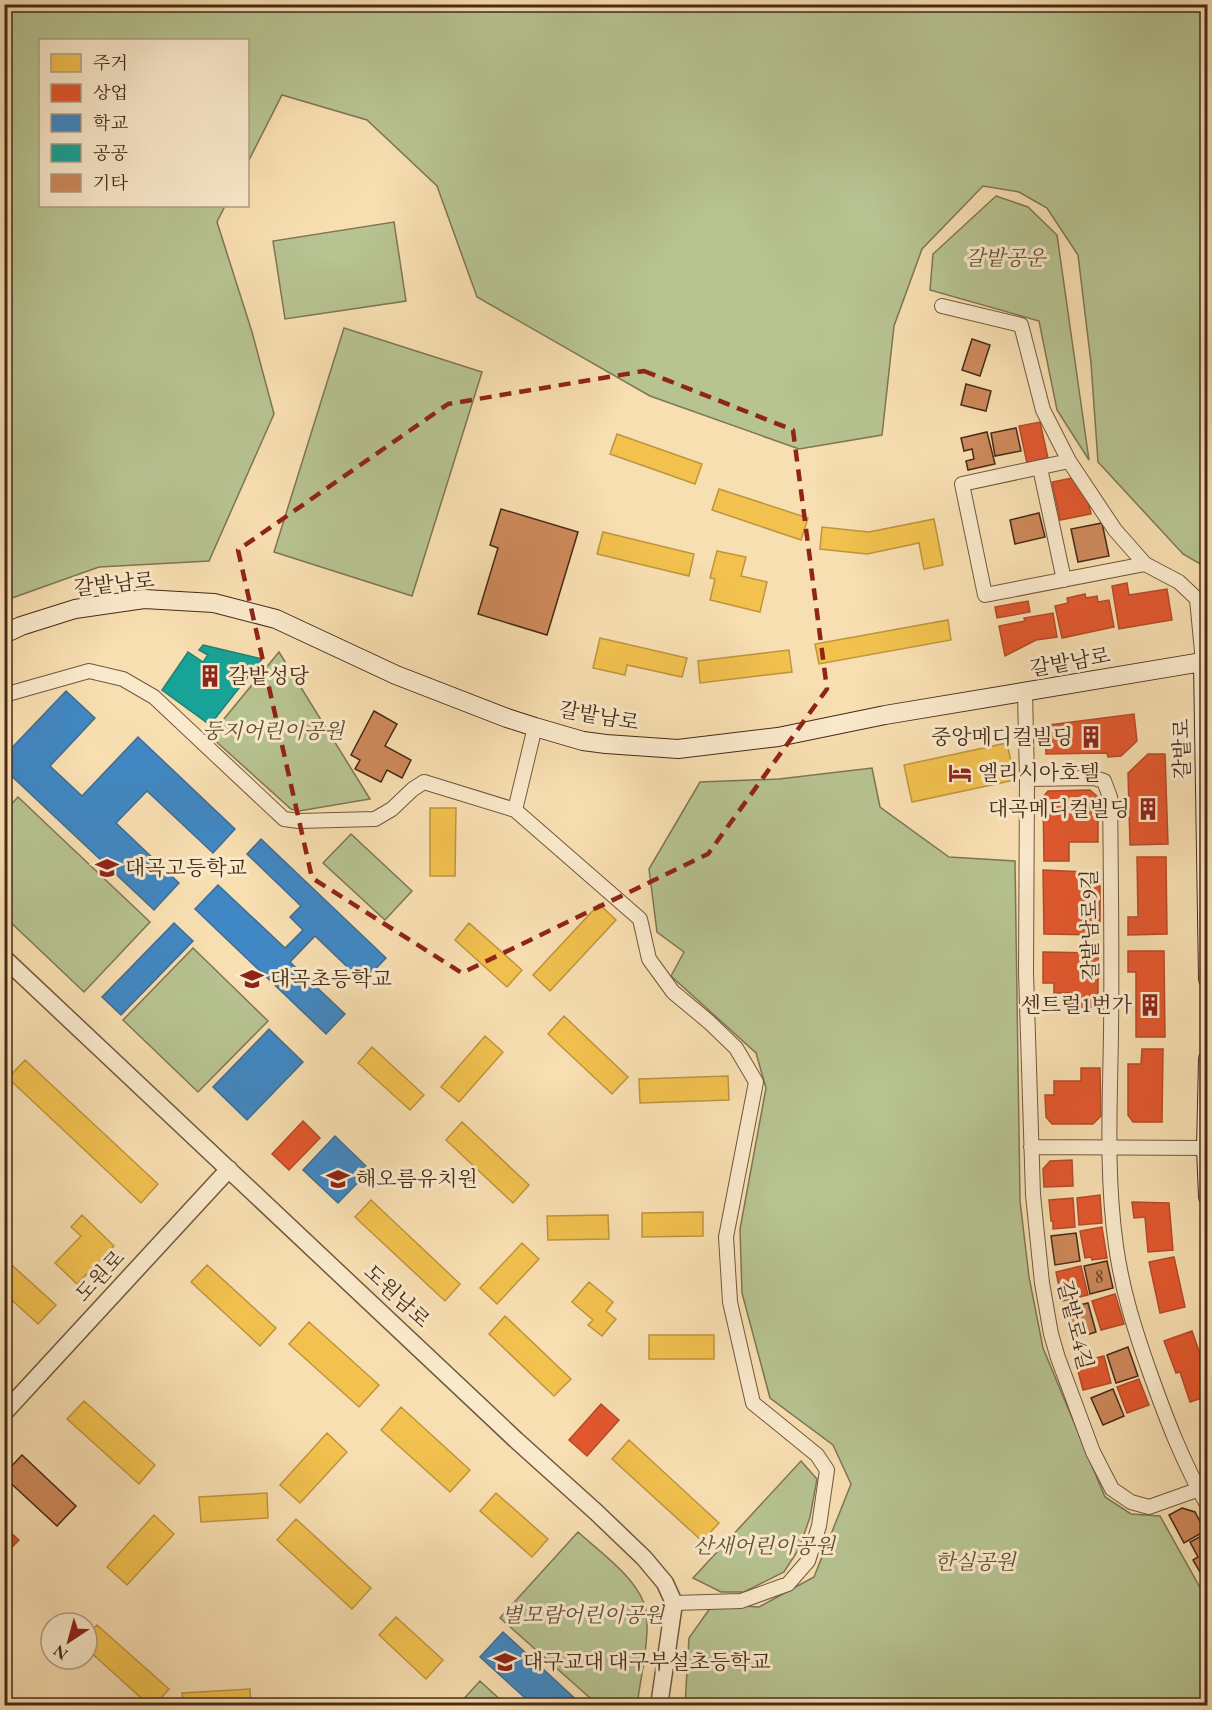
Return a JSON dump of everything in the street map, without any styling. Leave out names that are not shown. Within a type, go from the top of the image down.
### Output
[{"type":"main road","name":"갈밭남로","points":[[4,634],[21,626],[75,609],[144,599],[214,603],[276,619],[396,675],[535,728],[584,741],[678,749],[778,737],[885,716],[1205,662]]},
{"type":"main road","name":"갈밭로","points":[[1205,662],[1208,979]]},
{"type":"main road","points":[[1208,1059],[1206,1148],[1208,1197]]},
{"type":"street","points":[[942,306],[1021,325],[1043,410],[1069,461],[1115,530],[1145,564],[1179,582],[1202,599],[1205,662]]},
{"type":"street","points":[[1069,461],[962,484],[985,595],[1145,564]]},
{"type":"street","points":[[1040,468],[1064,580]]},
{"type":"street","points":[[4,695],[89,670],[123,679],[154,696],[284,819],[299,821],[375,819],[392,809],[424,782],[515,810],[640,919],[649,959],[673,992],[736,1048],[756,1082],[726,1237],[730,1302],[753,1403],[817,1455],[827,1470],[819,1526],[808,1561],[788,1584],[741,1601],[674,1603],[659,1706]]},
{"type":"street","points":[[1025,693],[1026,972],[1031,1148],[1206,1148]]},
{"type":"street","points":[[515,810],[535,728]]},
{"type":"street","name":"갈밭남로9길","points":[[1027,779],[1094,778],[1104,781],[1110,796],[1112,975],[1110,1147]]},
{"type":"street","name":"도원남로","points":[[4,958],[644,1558],[666,1583],[674,1603]]},
{"type":"street","points":[[1110,1147],[1114,1229],[1127,1304],[1167,1421],[1203,1488],[1208,1506]]},
{"type":"street","name":"갈밭로4길","points":[[1031,1148],[1036,1237],[1051,1334],[1093,1452],[1112,1489],[1131,1502],[1149,1506],[1203,1488]]},
{"type":"street","name":"도원로","points":[[4,1413],[230,1169]]},
{"type":"highlighted area","points":[[644,371],[793,430],[827,689],[708,854],[462,973],[312,878],[238,550],[448,404]]},
{"type":"green space","points":[[4,5],[1207,5],[1207,568],[1183,554],[1098,462],[1091,363],[1078,255],[1047,208],[1019,192],[983,186],[922,249],[894,326],[882,435],[799,449],[650,396],[477,297],[437,186],[367,120],[282,95],[249,160],[249,39],[39,39],[39,207],[224,207],[217,222],[252,332],[274,414],[209,561],[99,567],[12,598],[5,603]]},
{"type":"green space","name":"갈밭공운","points":[[996,196],[1028,207],[1057,235],[1089,460],[1057,410],[1039,321],[930,290],[933,254]]},
{"type":"green space","points":[[394,222],[406,301],[285,319],[273,241]]},
{"type":"green space","points":[[344,328],[482,372],[412,596],[274,552]]},
{"type":"green space","name":"둥지어린이공원","points":[[279,652],[370,799],[299,811],[291,809],[210,736]]},
{"type":"green space","name":"한실공원","points":[[872,768],[880,807],[949,857],[1015,861],[1020,1201],[1029,1277],[1043,1348],[1105,1497],[1131,1514],[1160,1516],[1207,1600],[1207,1705],[685,1705],[689,1638],[713,1604],[759,1607],[814,1577],[851,1484],[833,1445],[770,1398],[742,1293],[740,1229],[766,1088],[756,1053],[671,976],[684,952],[657,932],[649,869],[700,782],[779,779]]},
{"type":"green space","points":[[18,797],[150,922],[84,992],[5,917],[5,811]]},
{"type":"green space","points":[[351,834],[412,891],[385,920],[323,863]]},
{"type":"green space","points":[[193,948],[268,1021],[198,1092],[123,1020]]},
{"type":"green space","name":"산새어린이공원","points":[[801,1461],[817,1479],[810,1517],[799,1549],[784,1572],[744,1592],[721,1592],[693,1578]]},
{"type":"green space","name":"별모람어린이공원","points":[[578,1532],[624,1574],[644,1603],[647,1639],[637,1705],[598,1705],[500,1618]]},
{"type":"green space","points":[[480,1681],[506,1705],[458,1705]]},
{"type":"building: 주거","points":[[617,434],[702,464],[695,484],[610,454]]},
{"type":"building: 주거","points":[[719,489],[808,518],[801,540],[712,510]]},
{"type":"building: 주거","points":[[934,519],[943,565],[924,569],[919,543],[867,554],[820,549],[822,527],[869,532]]},
{"type":"building: 주거","points":[[603,532],[694,554],[689,576],[597,554]]},
{"type":"building: 주거","points":[[717,551],[746,557],[741,576],[767,582],[760,612],[710,600],[715,579],[710,578]]},
{"type":"building: 주거","points":[[948,620],[951,640],[819,664],[815,644]]},
{"type":"building: 주거","points":[[600,638],[687,658],[682,677],[627,665],[625,675],[593,668]]},
{"type":"building: 주거","points":[[789,650],[792,672],[700,683],[698,661]]},
{"type":"building: 주거","name":"엘리시아호텔","points":[[1007,743],[1015,780],[912,802],[904,765]]},
{"type":"building: 주거","points":[[430,808],[456,808],[455,876],[430,876]]},
{"type":"building: 주거","points":[[599,904],[616,920],[550,991],[533,975]]},
{"type":"building: 주거","points":[[469,923],[522,970],[507,987],[455,940]]},
{"type":"building: 주거","points":[[564,1016],[628,1077],[612,1094],[548,1034]]},
{"type":"building: 주거","points":[[485,1036],[503,1052],[459,1102],[441,1087]]},
{"type":"building: 주거","points":[[372,1047],[424,1095],[410,1110],[358,1063]]},
{"type":"building: 주거","points":[[25,1060],[158,1184],[141,1203],[8,1078]]},
{"type":"building: 주거","points":[[728,1076],[729,1100],[640,1103],[639,1079]]},
{"type":"building: 주거","points":[[462,1122],[529,1185],[513,1203],[446,1140]]},
{"type":"building: 주거","points":[[371,1200],[460,1284],[445,1301],[355,1217]]},
{"type":"building: 주거","points":[[703,1212],[703,1236],[642,1237],[642,1213]]},
{"type":"building: 주거","points":[[82,1215],[114,1246],[77,1284],[55,1263],[81,1236],[71,1227]]},
{"type":"building: 주거","points":[[608,1215],[609,1239],[548,1240],[547,1216]]},
{"type":"building: 주거","points":[[522,1243],[539,1259],[497,1304],[480,1288]]},
{"type":"building: 주거","points":[[4,1258],[56,1305],[38,1324],[4,1293]]},
{"type":"building: 주거","points":[[207,1265],[276,1328],[260,1346],[191,1282]]},
{"type":"building: 주거","points":[[589,1282],[613,1302],[606,1311],[616,1319],[602,1336],[588,1325],[593,1320],[572,1302]]},
{"type":"building: 주거","points":[[505,1316],[571,1379],[554,1396],[489,1334]]},
{"type":"building: 주거","points":[[309,1322],[379,1385],[359,1407],[289,1344]]},
{"type":"building: 주거","points":[[649,1335],[714,1335],[714,1359],[649,1359]]},
{"type":"building: 주거","points":[[84,1401],[155,1465],[139,1484],[67,1419]]},
{"type":"building: 주거","points":[[401,1407],[470,1470],[450,1492],[381,1430]]},
{"type":"building: 주거","points":[[327,1433],[347,1452],[300,1503],[280,1485]]},
{"type":"building: 주거","points":[[629,1440],[719,1523],[702,1541],[612,1459]]},
{"type":"building: 주거","points":[[267,1493],[268,1518],[201,1522],[199,1497]]},
{"type":"building: 주거","points":[[496,1493],[548,1539],[532,1557],[480,1511]]},
{"type":"building: 주거","points":[[154,1515],[174,1534],[127,1585],[107,1567]]},
{"type":"building: 주거","points":[[296,1519],[371,1588],[352,1609],[277,1540]]},
{"type":"building: 주거","points":[[396,1617],[443,1660],[426,1679],[379,1635]]},
{"type":"building: 주거","points":[[99,1627],[169,1689],[154,1706],[150,1706],[99,1660]]},
{"type":"building: 주거","points":[[250,1689],[251,1706],[183,1706],[182,1693]]},
{"type":"building: 상업","points":[[1040,422],[1048,458],[1027,463],[1019,426]]},
{"type":"building: 상업","points":[[1072,478],[1088,501],[1091,514],[1060,520],[1052,482]]},
{"type":"building: 상업","points":[[1127,583],[1129,595],[1167,589],[1172,620],[1119,629],[1112,586]]},
{"type":"building: 상업","points":[[1085,594],[1086,598],[1097,596],[1098,602],[1109,600],[1114,627],[1062,638],[1055,606],[1068,603],[1067,598]]},
{"type":"building: 상업","points":[[1028,601],[1030,612],[997,618],[995,607]]},
{"type":"building: 상업","points":[[1053,613],[1057,637],[1036,640],[1005,656],[999,626],[1025,621],[1024,618]]},
{"type":"building: 상업","name":"중앙메디컬빌딩","points":[[1134,714],[1137,741],[1121,756],[1108,757],[1107,753],[1046,754],[1045,733],[1049,725]]},
{"type":"building: 상업","name":"대곡메디컬빌딩","points":[[1148,754],[1165,754],[1168,844],[1130,845],[1128,773]]},
{"type":"building: 상업","points":[[1090,790],[1098,797],[1098,842],[1069,842],[1069,861],[1044,861],[1043,797],[1048,791]]},
{"type":"building: 상업","points":[[1137,857],[1166,857],[1167,934],[1128,935],[1128,917],[1138,917]]},
{"type":"building: 상업","points":[[1043,870],[1086,872],[1095,878],[1100,886],[1100,935],[1044,934]]},
{"type":"building: 상업","name":"센트럴1번가","points":[[1128,951],[1164,951],[1165,1037],[1136,1037],[1136,972],[1128,972]]},
{"type":"building: 상업","points":[[1043,952],[1098,953],[1098,1007],[1075,1007],[1075,993],[1054,993],[1054,983],[1043,983]]},
{"type":"building: 상업","points":[[1142,1049],[1163,1049],[1162,1122],[1133,1122],[1128,1115],[1128,1064],[1141,1064]]},
{"type":"building: 상업","points":[[1081,1068],[1100,1068],[1101,1116],[1093,1124],[1052,1124],[1046,1117],[1045,1095],[1054,1095],[1054,1081],[1081,1081]]},
{"type":"building: 상업","points":[[303,1121],[320,1138],[289,1170],[272,1154]]},
{"type":"building: 상업","points":[[1072,1160],[1073,1186],[1044,1187],[1043,1169],[1050,1161]]},
{"type":"building: 상업","points":[[1100,1195],[1102,1223],[1079,1225],[1077,1198]]},
{"type":"building: 상업","points":[[1073,1198],[1075,1227],[1053,1229],[1049,1200]]},
{"type":"building: 상업","points":[[1132,1202],[1169,1203],[1173,1250],[1148,1252],[1145,1217],[1134,1218]]},
{"type":"building: 상업","points":[[1102,1227],[1107,1258],[1092,1260],[1091,1257],[1085,1258],[1080,1231]]},
{"type":"building: 상업","points":[[1174,1257],[1185,1307],[1160,1313],[1149,1262]]},
{"type":"building: 상업","points":[[1081,1266],[1088,1295],[1062,1301],[1056,1272]]},
{"type":"building: 상업","points":[[1115,1294],[1124,1324],[1101,1330],[1092,1301]]},
{"type":"building: 상업","points":[[1192,1331],[1208,1377],[1208,1396],[1190,1402],[1180,1372],[1176,1373],[1164,1341]]},
{"type":"building: 상업","points":[[1104,1356],[1111,1383],[1083,1390],[1076,1363]]},
{"type":"building: 상업","points":[[1139,1379],[1149,1405],[1127,1413],[1117,1387]]},
{"type":"building: 상업","points":[[601,1404],[619,1420],[587,1456],[569,1440]]},
{"type":"building: 상업","points":[[4,1527],[19,1540],[4,1555]]},
{"type":"building: 학교","points":[[66,691],[95,718],[50,766],[82,796],[138,737],[235,829],[213,853],[147,791],[116,823],[179,883],[154,910],[4,769],[4,756]]},
{"type":"building: 학교","points":[[261,839],[386,958],[363,982],[315,936],[290,962],[345,1014],[326,1034],[195,909],[218,885],[285,948],[303,930],[290,917],[301,906],[247,854]]},
{"type":"building: 학교","points":[[174,923],[193,941],[121,1015],[102,997]]},
{"type":"building: 학교","points":[[269,1029],[303,1062],[247,1120],[213,1087]]},
{"type":"building: 학교","points":[[335,1136],[370,1170],[338,1203],[303,1170]]},
{"type":"building: 학교","points":[[503,1632],[583,1706],[534,1706],[480,1657]]},
{"type":"building: 공공","name":"갈밭성당","points":[[203,645],[262,659],[210,725],[162,690],[188,652],[203,662],[208,655],[199,650]]},
{"type":"building: 기타","points":[[972,339],[990,345],[980,376],[962,370]]},
{"type":"building: 기타","points":[[966,384],[991,391],[986,411],[961,405]]},
{"type":"building: 기타","points":[[1016,428],[1021,451],[995,456],[991,433]]},
{"type":"building: 기타","points":[[987,432],[995,464],[968,470],[966,461],[974,459],[972,449],[964,451],[961,438]]},
{"type":"building: 기타","points":[[501,509],[578,532],[547,635],[478,614],[498,548],[490,545]]},
{"type":"building: 기타","points":[[1039,513],[1045,537],[1015,544],[1010,520]]},
{"type":"building: 기타","points":[[1102,523],[1109,556],[1078,562],[1071,529]]},
{"type":"building: 기타","points":[[374,711],[397,724],[385,746],[411,760],[402,778],[387,770],[381,782],[355,769],[360,760],[351,755]]},
{"type":"building: 기타","points":[[1076,1233],[1080,1261],[1055,1265],[1051,1236]]},
{"type":"building: 기타","points":[[1107,1261],[1113,1288],[1090,1294],[1084,1266]]},
{"type":"building: 기타","points":[[1088,1303],[1096,1332],[1073,1339],[1064,1309]]},
{"type":"building: 기타","points":[[1128,1347],[1138,1376],[1116,1383],[1107,1355]]},
{"type":"building: 기타","points":[[1113,1389],[1124,1416],[1103,1425],[1091,1398]]},
{"type":"building: 기타","points":[[22,1455],[76,1506],[57,1526],[4,1477],[4,1474]]},
{"type":"building: 기타","points":[[1182,1508],[1195,1512],[1205,1531],[1184,1543],[1169,1515]]},
{"type":"building: 기타","points":[[1207,1533],[1208,1568],[1200,1572],[1193,1560],[1198,1557],[1190,1542]]},
{"type":"place","name":"갈밭성당","points":[[210,676]]},
{"type":"place","name":"중앙메디컬빌딩","points":[[1091,737]]},
{"type":"place","name":"엘리시아호텔","points":[[960,773]]},
{"type":"place","name":"대곡메디컬빌딩","points":[[1148,809]]},
{"type":"place","name":"대곡고등학교","points":[[107,868]]},
{"type":"place","name":"대곡초등학교","points":[[252,979]]},
{"type":"place","name":"센트럴1번가","points":[[1150,1005]]},
{"type":"place","name":"해오름유치원","points":[[338,1179]]},
{"type":"place","name":"대구교대 대구부설초등학교","points":[[505,1662]]}]
